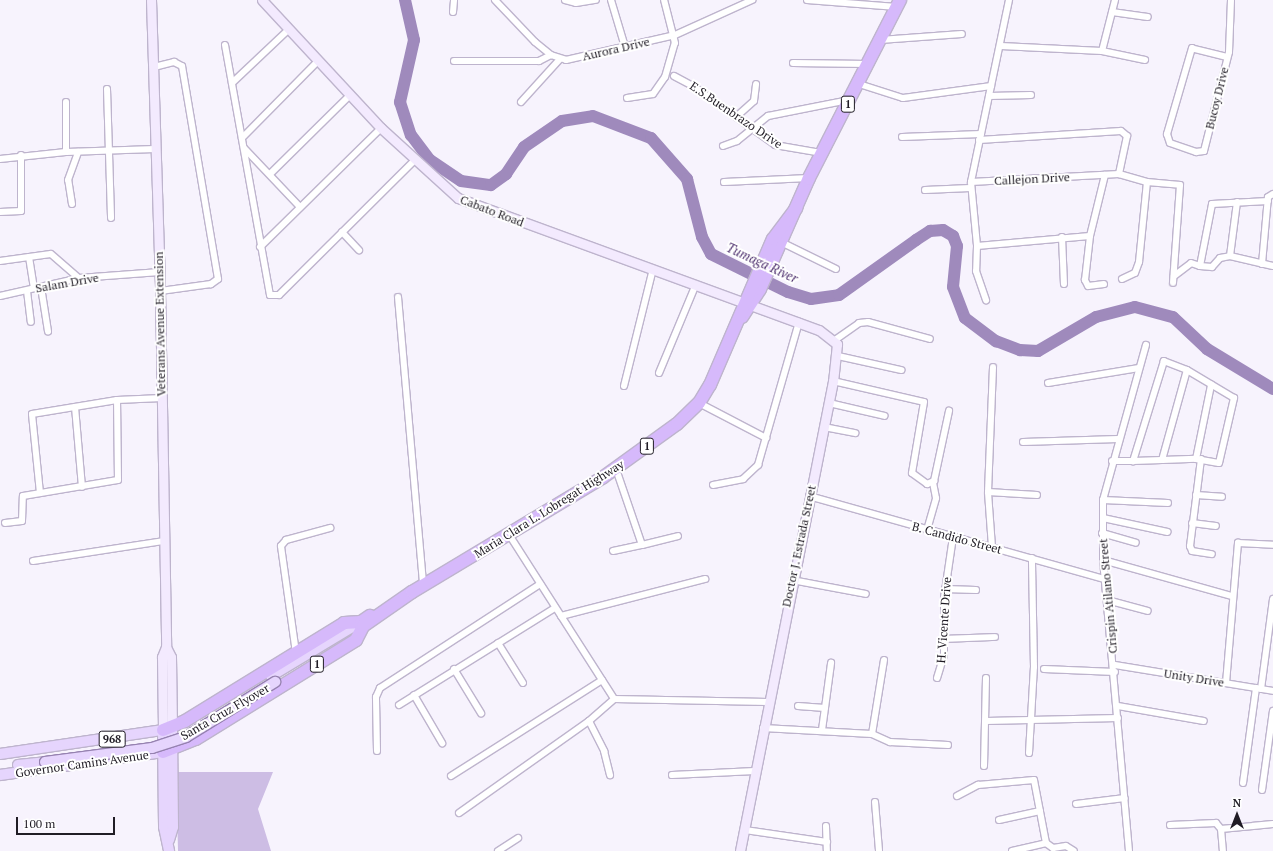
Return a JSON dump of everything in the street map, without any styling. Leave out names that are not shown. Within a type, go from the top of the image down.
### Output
[{"type":"highway","name":"Maria Clara L. Lobregat Highway","points":[[167,729],[194,716],[344,623],[362,624],[508,533],[616,469],[665,433],[699,403],[768,261],[783,243],[809,178],[859,84],[898,3]]},
{"type":"highway","name":"Maria Clara L. Lobregat Highway","points":[[768,261],[773,239],[796,208]]},
{"type":"highway","name":"Maria Clara L. Lobregat Highway","points":[[168,751],[205,734],[356,640],[362,624]]},
{"type":"highway","points":[[253,680],[264,697]]},
{"type":"highway","points":[[223,698],[234,715]]},
{"type":"highway","points":[[194,716],[205,734]]},
{"type":"main road","name":"Santa Cruz Flyover","points":[[0,761],[152,748],[186,737],[273,679],[362,624]]},
{"type":"main road","name":"Governor Camins Avenue","points":[[0,754],[132,736],[167,729]]},
{"type":"main road","points":[[167,729],[168,751],[164,827],[169,840],[169,851]]},
{"type":"main road","points":[[132,736],[135,757]]},
{"type":"main road","points":[[96,741],[99,762]]},
{"type":"main road","points":[[61,746],[64,766]]},
{"type":"main road","name":"Governor Camins Avenue","points":[[0,774],[99,762],[168,751]]},
{"type":"main road","name":"Santa Cruz Flyover","points":[[0,768],[44,758]]},
{"type":"street","name":"Veterans Avenue Extension","points":[[151,0],[160,272],[166,647],[171,657],[167,729]]},
{"type":"street","name":"Cabato Road","points":[[262,0],[317,62],[381,128],[414,160],[458,198],[748,304]]},
{"type":"street","points":[[453,12],[454,0]]},
{"type":"street","points":[[565,0],[596,0]]},
{"type":"street","points":[[611,0],[625,47]]},
{"type":"street","points":[[627,98],[649,96],[659,90],[672,56],[675,35],[664,0]]},
{"type":"street","name":"Aurora Drive","points":[[497,1],[551,56],[560,59],[625,47],[675,35],[752,0]]},
{"type":"street","points":[[807,0],[898,3]]},
{"type":"street","points":[[986,300],[976,271],[978,246],[970,185],[1001,46],[1009,0]]},
{"type":"street","points":[[1102,51],[1115,0]]},
{"type":"street","name":"Bucoy Drive","points":[[1227,57],[1192,48],[1168,134],[1168,140],[1176,146],[1196,152],[1204,151],[1227,57],[1230,0]]},
{"type":"street","points":[[1112,12],[1148,17]]},
{"type":"street","points":[[232,83],[288,30]]},
{"type":"street","points":[[880,40],[962,34]]},
{"type":"street","points":[[225,45],[268,293],[277,296],[414,160]]},
{"type":"street","points":[[1001,46],[1102,51],[1145,60]]},
{"type":"street","points":[[454,61],[539,61],[551,56]]},
{"type":"street","points":[[521,102],[560,59]]},
{"type":"street","points":[[154,67],[174,62],[182,66],[218,279],[212,284],[160,291]]},
{"type":"street","points":[[242,138],[317,62]]},
{"type":"street","points":[[793,63],[868,64]]},
{"type":"street","name":"E.S.Buenbrazo Drive","points":[[674,76],[693,86],[783,148],[822,153]]},
{"type":"street","points":[[736,117],[754,101],[756,84]]},
{"type":"street","points":[[859,84],[903,98],[991,86]]},
{"type":"street","points":[[107,89],[111,218]]},
{"type":"street","points":[[270,174],[350,95]]},
{"type":"street","points":[[989,96],[1031,95]]},
{"type":"street","points":[[723,146],[737,142],[751,127],[768,116],[850,100]]},
{"type":"street","points":[[66,102],[66,152]]},
{"type":"street","points":[[260,247],[381,128]]},
{"type":"street","points":[[902,136],[980,137],[1121,131],[1127,136],[1119,174]]},
{"type":"street","points":[[244,148],[300,207]]},
{"type":"street","points":[[0,159],[66,152],[155,149]]},
{"type":"street","points":[[72,204],[69,176],[78,152]]},
{"type":"street","points":[[0,212],[21,211],[21,156]]},
{"type":"street","name":"Callejon Drive","points":[[925,190],[970,185],[1119,174],[1147,182],[1181,187],[1173,283]]},
{"type":"street","points":[[1104,284],[1085,284],[1090,236],[1105,175]]},
{"type":"street","points":[[724,182],[809,178]]},
{"type":"street","points":[[1122,279],[1134,273],[1139,262],[1147,182]]},
{"type":"street","points":[[1262,264],[1268,200],[1273,194]]},
{"type":"street","points":[[1200,266],[1211,206],[1219,201],[1237,202],[1268,200]]},
{"type":"street","points":[[1230,256],[1237,202]]},
{"type":"street","points":[[342,232],[359,250]]},
{"type":"street","points":[[978,246],[1090,236]]},
{"type":"street","points":[[1062,238],[1064,284]]},
{"type":"street","points":[[783,243],[836,269]]},
{"type":"street","points":[[0,261],[54,254],[79,278]]},
{"type":"street","points":[[1174,276],[1191,263],[1200,266],[1212,267],[1223,256],[1230,256],[1273,266]]},
{"type":"street","points":[[29,257],[34,288]]},
{"type":"street","points":[[624,386],[653,269]]},
{"type":"street","name":"Salam Drive","points":[[0,296],[27,292],[34,288],[79,278],[160,272]]},
{"type":"street","points":[[659,373],[696,284]]},
{"type":"street","points":[[41,287],[48,331]]},
{"type":"street","points":[[27,292],[31,322]]},
{"type":"street","points":[[398,297],[418,589]]},
{"type":"street","points":[[748,304],[799,322],[835,340],[859,323],[868,322],[930,339]]},
{"type":"street","points":[[713,485],[750,475],[758,465],[799,322]]},
{"type":"street","name":"Doctor J. Estrada Street","points":[[740,851],[792,580],[838,356],[835,340]]},
{"type":"street","name":"Crispin Atilano Street","points":[[1129,851],[1115,665],[1103,560],[1103,500],[1118,439],[1146,345]]},
{"type":"street","points":[[838,356],[901,370]]},
{"type":"street","points":[[1112,461],[1133,461],[1198,459],[1221,462],[1234,401],[1232,396],[1187,370],[1166,361],[1162,364],[1133,461]]},
{"type":"street","points":[[992,547],[988,492],[993,367]]},
{"type":"street","points":[[1048,383],[1139,368]]},
{"type":"street","points":[[1162,460],[1187,370]]},
{"type":"street","points":[[833,381],[924,402],[912,473],[922,482],[932,483]]},
{"type":"street","points":[[1211,385],[1198,459],[1190,549],[1212,554]]},
{"type":"street","points":[[40,493],[32,414],[116,400],[162,398]]},
{"type":"street","points":[[5,523],[22,520],[22,496],[82,487],[119,478],[116,400]]},
{"type":"street","points":[[699,403],[766,438]]},
{"type":"street","points":[[829,403],[885,416]]},
{"type":"street","points":[[75,407],[82,487]]},
{"type":"street","points":[[927,530],[936,498],[932,483],[950,411]]},
{"type":"street","points":[[824,427],[855,433]]},
{"type":"street","points":[[1023,442],[1118,439]]},
{"type":"street","points":[[616,469],[642,545]]},
{"type":"street","points":[[988,492],[1037,496]]},
{"type":"street","points":[[1196,495],[1222,497]]},
{"type":"street","name":"B. Candido Street","points":[[810,496],[1105,579]]},
{"type":"street","points":[[1103,500],[1168,503]]},
{"type":"street","points":[[1103,518],[1168,532]]},
{"type":"street","points":[[1192,523],[1216,526]]},
{"type":"street","points":[[296,653],[281,546],[286,540],[330,528]]},
{"type":"street","points":[[508,533],[614,699]]},
{"type":"street","points":[[1102,533],[1136,543]]},
{"type":"street","points":[[613,551],[678,536]]},
{"type":"street","name":"H. Vicente Drive","points":[[937,678],[945,639],[945,589],[953,537]]},
{"type":"street","points":[[33,561],[164,541]]},
{"type":"street","points":[[1226,683],[1232,596],[1238,543],[1273,545]]},
{"type":"street","points":[[1029,753],[1031,720],[1032,558]]},
{"type":"street","points":[[1103,560],[1232,596]]},
{"type":"street","points":[[561,616],[705,579]]},
{"type":"street","points":[[792,580],[866,594]]},
{"type":"street","points":[[377,751],[376,697],[380,688],[540,584]]},
{"type":"street","points":[[945,589],[976,590]]},
{"type":"street","points":[[1243,784],[1273,599]]},
{"type":"street","points":[[1107,600],[1148,611]]},
{"type":"street","points":[[399,705],[454,669],[555,608]]},
{"type":"street","points":[[945,639],[995,637]]},
{"type":"street","points":[[498,643],[523,683]]},
{"type":"street","points":[[872,734],[884,660]]},
{"type":"street","points":[[822,730],[831,663]]},
{"type":"street","name":"Unity Drive","points":[[1115,665],[1273,691]]},
{"type":"street","points":[[454,669],[481,713]]},
{"type":"street","points":[[1044,669],[1115,672]]},
{"type":"street","points":[[984,766],[986,678]]},
{"type":"street","points":[[451,776],[602,680]]},
{"type":"street","points":[[414,695],[442,743]]},
{"type":"street","points":[[459,813],[590,721],[614,699],[768,702]]},
{"type":"street","points":[[798,706],[825,708]]},
{"type":"street","points":[[1118,706],[1204,721]]},
{"type":"street","points":[[1262,790],[1273,711]]},
{"type":"street","points":[[986,721],[1118,718]]},
{"type":"street","points":[[590,721],[604,751],[610,775]]},
{"type":"street","points":[[763,728],[822,730],[872,734],[890,742],[948,744]]},
{"type":"street","points":[[672,775],[755,771]]},
{"type":"street","points":[[957,796],[978,785],[1034,780],[1046,843],[1053,848],[1066,846],[1074,851]]},
{"type":"street","points":[[1076,804],[1125,798]]},
{"type":"street","points":[[875,802],[879,851]]},
{"type":"street","points":[[999,820],[1040,811]]},
{"type":"street","points":[[1170,825],[1213,823],[1221,829],[1273,824]]},
{"type":"street","points":[[826,826],[827,851]]},
{"type":"street","points":[[1221,829],[1223,851]]},
{"type":"street","points":[[745,830],[826,842]]},
{"type":"street","points":[[498,851],[518,838]]},
{"type":"street","points":[[1012,851],[1046,843]]},
{"type":"shaded area","points":[[176,772],[273,772],[258,809],[271,851],[178,851]]},
{"type":"waterway","name":"Tumaga River","points":[[405,0],[414,40],[400,102],[411,135],[430,160],[461,181],[491,185],[506,174],[524,147],[562,121],[593,116],[651,138],[687,179],[702,237],[711,254],[788,292],[811,299],[839,295],[930,231],[943,230],[953,236],[957,246],[953,287],[965,318],[996,341],[1020,350],[1038,351],[1096,317],[1135,307],[1173,317],[1207,349],[1273,389]]}]
